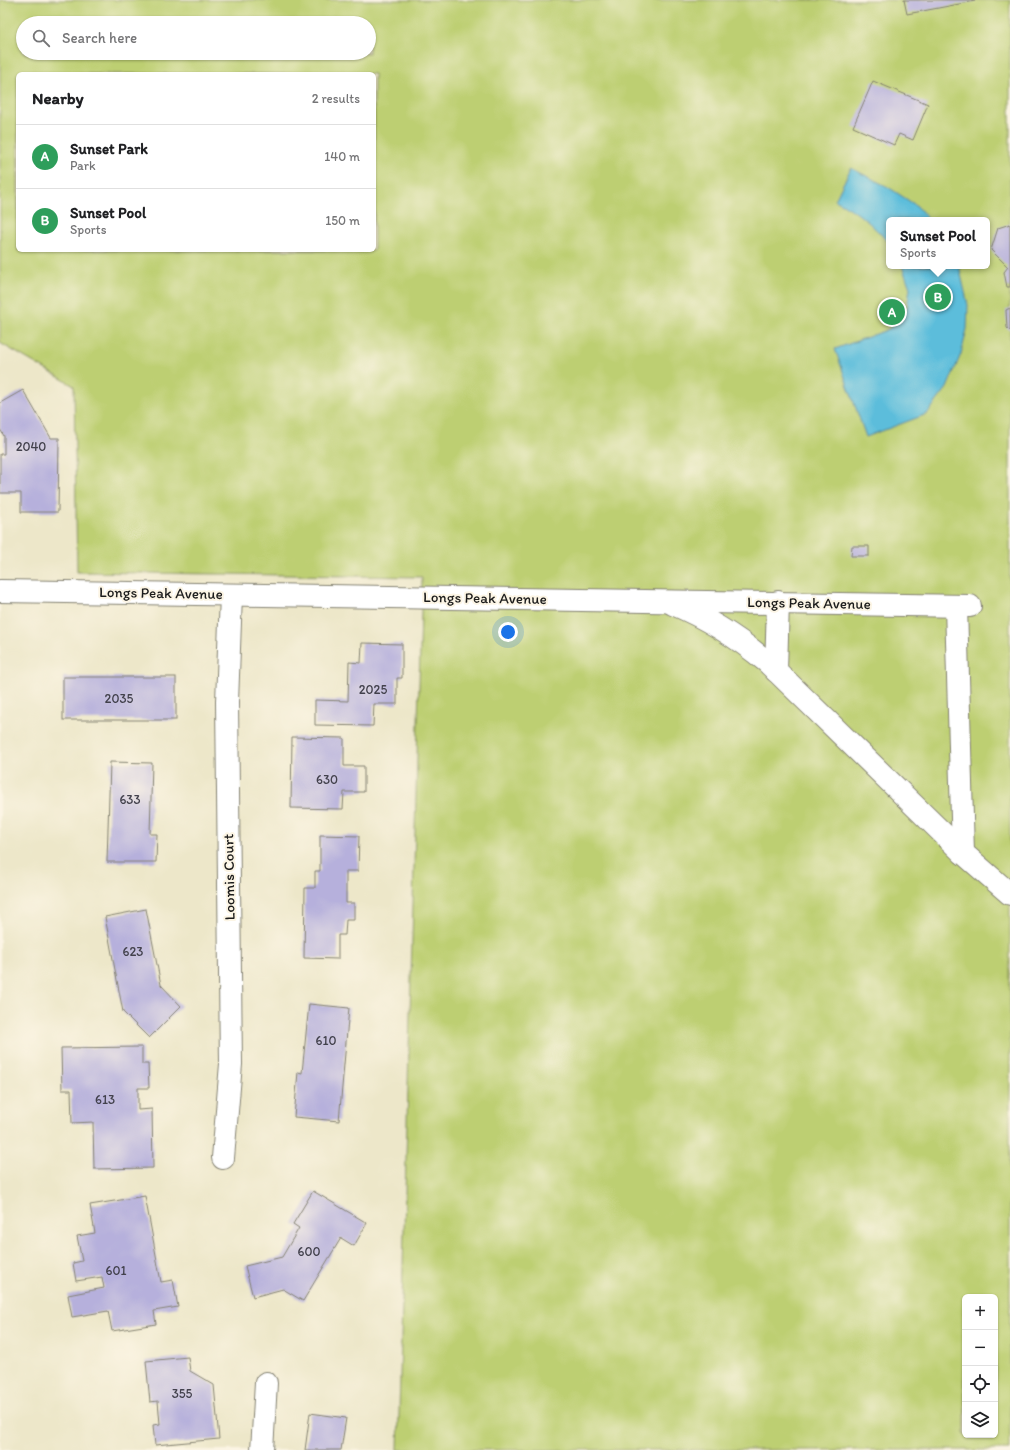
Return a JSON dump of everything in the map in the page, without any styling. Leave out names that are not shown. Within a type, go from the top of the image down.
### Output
[{"type":"street","name":"Longs Peak Avenue","points":[[0,591],[662,600],[963,606],[963,853]]},
{"type":"street","name":"Loomis Court","points":[[223,1158],[231,1064],[227,702],[231,595]]},
{"type":"street","points":[[662,600],[699,615],[748,646],[776,671],[963,853],[1010,894]]},
{"type":"street","points":[[776,671],[778,602]]},
{"type":"street","points":[[262,1450],[266,1383]]},
{"type":"green space","points":[[0,0],[1010,0],[1010,1450],[398,1450],[422,577],[77,572],[74,386],[0,343]]},
{"type":"water","points":[[851,168],[888,187],[917,206],[926,217],[886,217],[886,240],[864,218],[835,200]]},
{"type":"water","points":[[903,269],[960,269],[968,305],[967,329],[961,354],[947,388],[927,414],[866,437],[835,349],[887,330],[901,320],[907,307],[910,288]]},
{"type":"building","points":[[904,0],[974,0],[975,1],[907,14]]},
{"type":"building","points":[[873,81],[928,104],[913,140],[899,134],[894,145],[853,127]]},
{"type":"building","points":[[1010,224],[1010,287],[1007,287],[1004,272],[1008,267],[991,250],[998,228]]},
{"type":"building","points":[[1010,308],[1010,331],[1007,328],[1006,310]]},
{"type":"building","points":[[23,390],[51,438],[59,438],[58,512],[21,512],[21,493],[0,493],[0,454],[4,454],[4,436],[0,429],[0,403]]},
{"type":"building","points":[[852,546],[869,546],[869,556],[851,556]]},
{"type":"building","points":[[362,643],[402,644],[402,678],[397,678],[397,704],[374,704],[373,726],[315,725],[315,700],[348,701],[349,662],[361,663]]},
{"type":"building","points":[[63,677],[176,677],[176,720],[63,720]]},
{"type":"building","points":[[292,737],[344,738],[344,766],[364,766],[364,792],[344,792],[343,809],[291,808]]},
{"type":"building","points":[[110,762],[152,763],[150,834],[157,834],[156,862],[107,862]]},
{"type":"building","points":[[320,835],[359,836],[358,871],[346,871],[346,903],[354,903],[354,920],[346,920],[345,935],[338,935],[338,959],[304,958],[305,888],[315,888],[315,871],[320,871]]},
{"type":"building","points":[[146,909],[161,985],[181,1006],[149,1038],[123,1012],[105,917]]},
{"type":"building","points":[[309,1004],[349,1008],[339,1121],[294,1117],[298,1072],[302,1073]]},
{"type":"building","points":[[142,1047],[142,1064],[148,1064],[149,1088],[138,1088],[138,1110],[152,1109],[153,1168],[94,1169],[93,1122],[72,1123],[71,1090],[62,1090],[61,1048]]},
{"type":"building","points":[[313,1191],[367,1223],[354,1246],[341,1238],[303,1301],[283,1289],[253,1297],[245,1266],[282,1257],[299,1228],[293,1224]]},
{"type":"building","points":[[145,1196],[161,1282],[173,1280],[178,1307],[154,1311],[156,1324],[112,1331],[108,1311],[72,1317],[68,1295],[104,1288],[102,1277],[76,1281],[73,1263],[82,1261],[77,1236],[95,1233],[90,1205]]},
{"type":"building","points":[[188,1357],[190,1371],[214,1385],[219,1439],[155,1445],[153,1425],[160,1424],[158,1401],[150,1402],[146,1361]]},
{"type":"building","points":[[310,1413],[346,1418],[341,1450],[305,1450]]},
{"type":"place","name":"Sunset Pool","points":[[938,297]]},
{"type":"place","name":"Sunset Park","points":[[892,312]]}]
